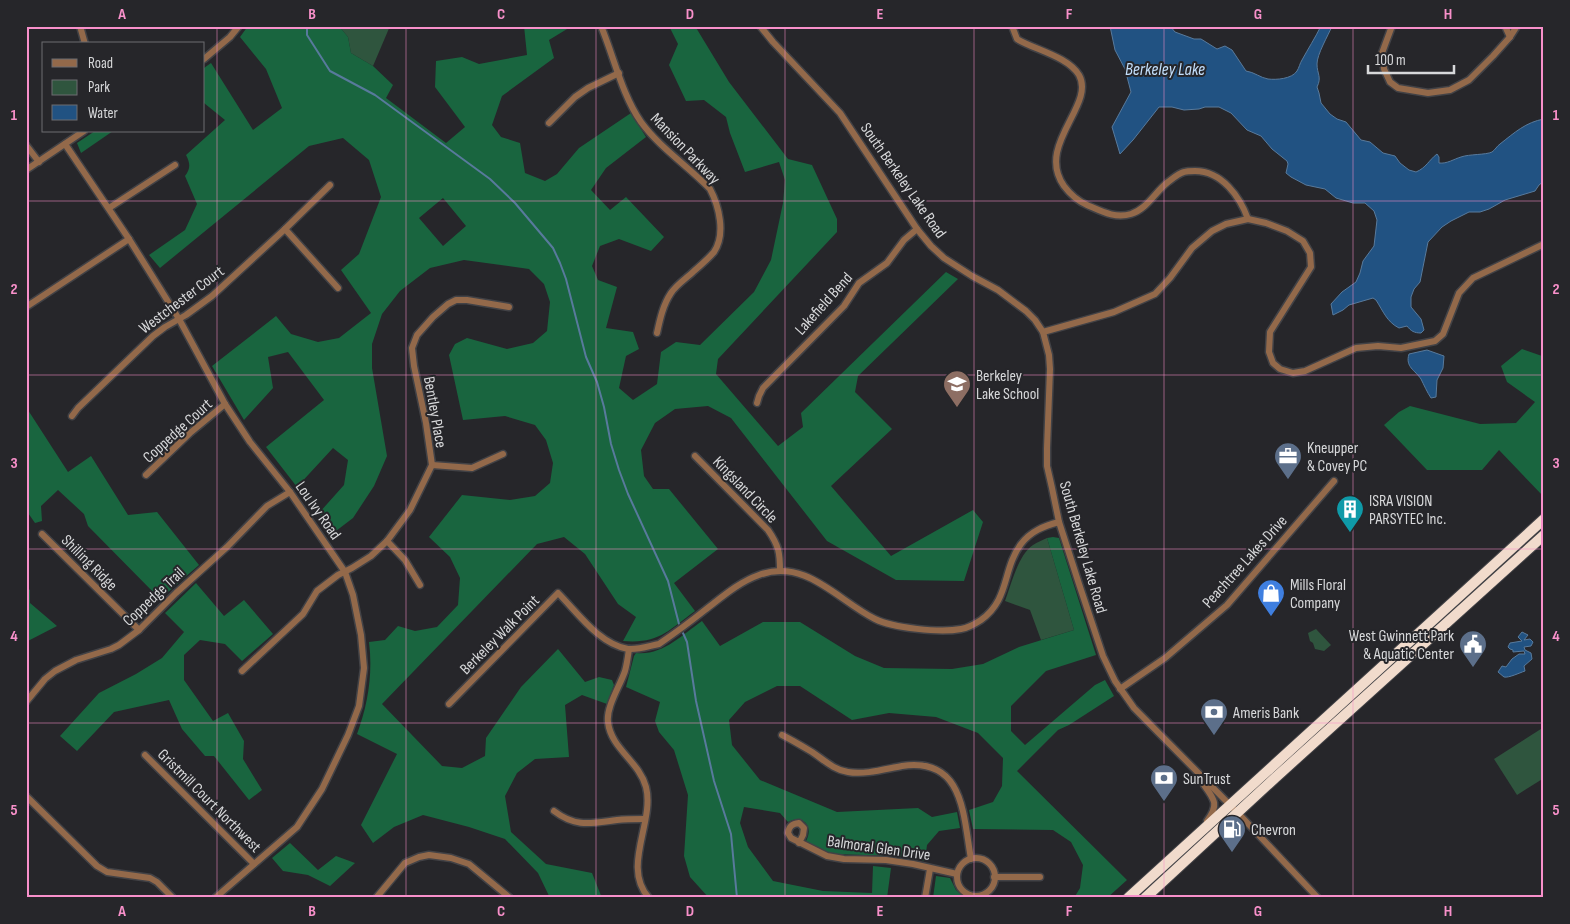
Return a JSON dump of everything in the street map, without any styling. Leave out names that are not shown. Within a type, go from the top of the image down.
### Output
[{"type":"highway","points":[[1128,898],[1544,519]]},
{"type":"highway","points":[[1145,898],[1544,534]]},
{"type":"street","points":[[80,26],[84,42]]},
{"type":"street","points":[[205,58],[230,37],[239,26]]},
{"type":"street","name":"Mansion Parkway","points":[[601,26],[626,93],[641,121],[662,146],[710,189],[715,198],[719,214],[719,238],[716,248],[707,260],[671,293],[661,313],[657,333]]},
{"type":"street","name":"South Berkeley Lake Road","points":[[760,26],[840,113],[917,229],[931,246],[944,258],[998,290],[1026,311],[1043,332],[1049,355],[1050,369],[1047,466],[1059,522],[1104,656],[1120,688],[1134,708],[1238,813],[1318,898]]},
{"type":"street","points":[[1012,26],[1017,39],[1062,60],[1073,68],[1081,81],[1080,97],[1058,148],[1055,161],[1058,177],[1068,192],[1084,204],[1101,211],[1116,216],[1131,214],[1143,208],[1168,182],[1184,172],[1201,172],[1216,176],[1233,191],[1244,207],[1248,219]]},
{"type":"street","points":[[1392,26],[1382,53],[1384,69],[1390,82],[1398,88],[1428,93],[1450,90],[1469,80],[1510,37],[1517,26]]},
{"type":"street","points":[[1505,26],[1510,37]]},
{"type":"street","points":[[549,122],[575,97],[588,88],[619,73]]},
{"type":"street","points":[[26,170],[83,132]]},
{"type":"street","name":"Lou Ivy Road","points":[[65,144],[109,208],[179,319],[225,404],[250,442],[290,492],[345,572],[353,595],[361,635],[364,668],[359,706],[348,735],[322,789],[297,827],[215,898]]},
{"type":"street","points":[[26,146],[39,162]]},
{"type":"street","points":[[109,208],[175,165]]},
{"type":"street","name":"Westchester Court","points":[[72,416],[85,401],[153,336],[212,296],[330,185]]},
{"type":"street","points":[[1043,332],[1114,312],[1155,294],[1170,278],[1192,248],[1212,231],[1226,224],[1248,219],[1287,231],[1302,240],[1310,253],[1311,268],[1270,332],[1269,352],[1273,363],[1280,369],[1293,372],[1305,371],[1356,348],[1378,346],[1401,348],[1435,341],[1443,334],[1459,293],[1473,278],[1544,244]]},
{"type":"street","points":[[285,229],[338,288]]},
{"type":"street","name":"Lakefield Bend","points":[[757,403],[763,388],[844,306],[858,283],[891,259],[904,240],[917,229]]},
{"type":"street","points":[[26,307],[129,239]]},
{"type":"street","name":"Bentley Place","points":[[242,671],[303,614],[317,591],[338,575],[371,556],[387,541],[410,510],[432,465],[426,423],[414,366],[412,348],[417,335],[433,317],[448,304],[456,300],[509,307]]},
{"type":"street","name":"Coppedge Court","points":[[146,475],[190,433],[225,404]]},
{"type":"street","points":[[432,465],[472,468],[503,454]]},
{"type":"street","name":"Kingsland Circle","points":[[695,456],[768,530],[777,542],[780,552],[780,571]]},
{"type":"street","name":"Peachtree Lakes Drive","points":[[1120,688],[1165,658],[1227,605],[1334,480]]},
{"type":"street","name":"Coppedge Trail","points":[[26,702],[45,679],[66,664],[111,649],[138,630],[227,547],[267,506],[290,492]]},
{"type":"street","points":[[649,898],[639,879],[638,861],[647,803],[646,786],[639,772],[611,735],[608,720],[610,708],[625,670],[629,649],[659,644],[743,582],[760,575],[780,571],[798,574],[819,582],[875,619],[897,626],[945,630],[961,629],[976,624],[989,614],[999,601],[1011,564],[1021,545],[1031,534],[1045,526],[1059,522]]},
{"type":"street","name":"Shilling Ridge","points":[[42,534],[138,630]]},
{"type":"street","points":[[387,541],[405,560],[420,585]]},
{"type":"street","name":"Berkeley Walk Point","points":[[449,704],[558,593],[602,637],[629,649]]},
{"type":"street","points":[[782,734],[837,769],[850,773],[910,765],[925,765],[942,773],[955,786],[961,799],[971,858]]},
{"type":"street","name":"Gristmill Court Northwest","points":[[145,755],[254,864]]},
{"type":"street","points":[[1188,764],[1213,796],[1215,802],[1214,812],[1201,830]]},
{"type":"street","points":[[26,796],[97,866],[107,872],[150,878],[157,882],[173,898]]},
{"type":"street","points":[[554,811],[563,818],[577,823],[589,824],[624,819],[644,819]]},
{"type":"street","name":"Balmoral Glen Drive","points":[[799,843],[827,856],[844,859],[886,860],[957,874]]},
{"type":"street","points":[[376,898],[406,863],[429,855],[451,858],[469,864],[510,898]]},
{"type":"street","points":[[971,858],[982,859],[989,863],[993,869],[992,886],[982,896],[964,891],[959,885],[957,874],[959,868],[971,858]]},
{"type":"street","points":[[925,898],[930,868]]},
{"type":"street","points":[[994,877],[1040,877]]},
{"type":"green space","points":[[248,26],[339,26],[348,37],[351,53],[373,66],[393,85],[386,98],[446,143],[465,127],[435,87],[436,61],[462,57],[479,64],[527,55],[524,26],[572,26],[549,40],[554,58],[502,96],[492,125],[501,137],[520,143],[525,173],[545,181],[557,174],[579,148],[631,113],[646,137],[606,168],[591,190],[610,210],[626,197],[664,237],[651,251],[619,239],[600,246],[592,266],[598,280],[617,287],[606,328],[633,332],[639,349],[626,356],[619,388],[633,400],[657,384],[661,352],[676,342],[700,345],[754,292],[771,260],[783,203],[785,180],[779,162],[745,172],[726,117],[704,100],[686,101],[669,65],[678,44],[669,26],[695,26],[729,82],[788,159],[812,165],[837,219],[837,232],[718,359],[716,374],[778,446],[803,427],[801,413],[946,272],[958,279],[858,376],[855,392],[892,429],[831,486],[891,556],[973,510],[983,522],[964,581],[896,580],[827,541],[731,418],[708,406],[675,409],[655,423],[641,450],[644,476],[653,489],[669,489],[718,549],[674,583],[695,611],[662,635],[645,640],[623,641],[636,617],[618,604],[585,554],[564,537],[537,544],[382,704],[442,766],[462,768],[485,756],[486,738],[521,687],[558,649],[585,682],[599,677],[612,680],[614,685],[607,704],[582,695],[565,705],[569,757],[535,759],[517,773],[505,796],[511,832],[546,864],[592,873],[602,898],[550,898],[538,873],[505,839],[469,827],[423,815],[394,827],[373,843],[361,825],[397,754],[357,734],[369,689],[369,642],[385,640],[398,626],[415,631],[437,627],[458,605],[460,578],[450,557],[429,537],[462,495],[510,500],[535,496],[550,483],[553,463],[546,440],[535,425],[505,416],[463,420],[449,355],[455,344],[467,338],[507,349],[533,343],[547,331],[550,302],[544,284],[529,269],[464,260],[430,268],[400,291],[382,314],[372,344],[372,368],[387,456],[374,486],[353,518],[332,534],[319,513],[344,485],[348,460],[333,448],[297,487],[266,447],[324,400],[288,352],[268,357],[273,388],[244,420],[212,366],[276,316],[291,334],[318,342],[339,338],[371,313],[341,270],[359,254],[381,197],[369,160],[343,138],[309,146],[160,268],[149,255],[185,230],[197,204],[185,176],[189,166],[186,155],[225,120],[205,104],[205,67],[211,63],[253,130],[282,108],[266,69],[240,37]],"holes":[[[443,198],[466,226],[443,246],[419,218]]]},
{"type":"green space","points":[[339,26],[390,26],[373,66],[351,53],[348,37]]},
{"type":"green space","points":[[94,132],[112,132],[81,153],[77,143]]},
{"type":"green space","points":[[1522,349],[1544,355],[1543,496],[1499,450],[1482,470],[1427,470],[1384,425],[1399,412],[1410,406],[1480,424],[1516,423],[1535,402],[1507,382],[1501,366]]},
{"type":"green space","points":[[26,407],[68,472],[91,456],[128,515],[157,512],[199,565],[160,599],[88,526],[84,514],[58,490],[41,506],[42,521],[35,523],[26,510]]},
{"type":"green space","points":[[1047,538],[1074,630],[1041,640],[1030,610],[1005,601],[1023,556],[1033,545]]},
{"type":"green space","points":[[1047,538],[1059,538],[1096,655],[1046,671],[1011,706],[1011,731],[1025,745],[1095,685],[1105,680],[1114,696],[1058,730],[1017,771],[1127,880],[1107,898],[1074,898],[1080,888],[1083,865],[1071,842],[1053,830],[973,829],[969,810],[993,802],[1002,786],[1003,758],[978,733],[936,717],[889,713],[852,720],[800,686],[777,686],[745,702],[729,720],[732,745],[760,780],[837,812],[918,808],[932,817],[957,812],[960,828],[939,831],[927,845],[925,861],[911,857],[831,854],[807,843],[809,831],[806,823],[798,819],[788,822],[780,813],[744,807],[740,823],[748,847],[773,881],[823,891],[872,893],[873,866],[891,868],[887,898],[709,898],[690,877],[684,856],[688,795],[674,750],[659,732],[655,721],[660,702],[626,687],[636,653],[645,653],[663,648],[702,621],[720,646],[763,622],[800,622],[855,656],[884,668],[952,669],[983,664],[1019,647],[1074,630]]},
{"type":"green space","points":[[196,583],[224,616],[244,600],[273,634],[242,661],[225,644],[200,640],[184,655],[184,680],[213,721],[228,713],[244,741],[243,759],[262,790],[249,800],[214,756],[205,756],[182,729],[169,700],[114,712],[77,751],[60,736],[99,693],[162,658],[184,632],[165,613]]},
{"type":"green space","points":[[26,587],[30,590],[30,603],[57,626],[26,642]]},
{"type":"green space","points":[[1316,629],[1331,645],[1324,651],[1315,649],[1310,641],[1308,633]]},
{"type":"green space","points":[[1544,727],[1544,778],[1517,795],[1494,759]]},
{"type":"green space","points":[[290,843],[318,870],[336,856],[355,863],[330,886],[308,875],[283,871],[272,858]]},
{"type":"green space","points":[[936,876],[950,878],[956,890],[966,898],[955,898],[953,895],[933,898]]},
{"type":"water","name":"Berkeley Lake","points":[[1110,26],[1170,26],[1175,32],[1194,39],[1201,39],[1217,49],[1225,46],[1232,50],[1246,71],[1265,78],[1275,79],[1295,74],[1321,26],[1332,26],[1317,60],[1319,78],[1317,87],[1321,103],[1330,114],[1346,122],[1361,140],[1370,142],[1383,153],[1395,156],[1409,170],[1416,172],[1437,154],[1439,163],[1442,163],[1464,156],[1492,152],[1520,128],[1544,119],[1544,181],[1535,191],[1505,200],[1480,212],[1469,212],[1451,221],[1442,227],[1428,242],[1420,282],[1414,289],[1411,297],[1411,307],[1421,319],[1424,330],[1421,333],[1416,333],[1407,326],[1399,328],[1395,326],[1373,298],[1349,305],[1333,315],[1331,304],[1342,292],[1356,282],[1363,261],[1374,246],[1377,220],[1374,211],[1365,203],[1353,203],[1336,198],[1325,189],[1306,185],[1291,177],[1286,173],[1287,161],[1272,149],[1261,136],[1247,130],[1231,113],[1219,107],[1184,110],[1172,107],[1159,107],[1120,154],[1112,127],[1131,92],[1125,69],[1115,50]]},
{"type":"water","points":[[1427,350],[1444,356],[1443,368],[1437,380],[1436,397],[1431,398],[1421,379],[1408,362],[1409,354]]},
{"type":"water","points":[[1522,632],[1528,635],[1524,640],[1530,639],[1533,642],[1531,646],[1524,647],[1525,650],[1531,653],[1532,659],[1524,666],[1525,671],[1504,677],[1498,672],[1502,666],[1506,667],[1519,654],[1525,654],[1524,651],[1513,652],[1508,647],[1510,643],[1522,641],[1518,637]]},
{"type":"waterway","points":[[307,26],[307,35],[330,71],[375,95],[490,179],[515,203],[553,248],[566,279],[586,357],[597,382],[619,470],[668,581],[679,624]]},
{"type":"waterway","points":[[683,633],[687,642],[696,701],[714,781],[731,834],[737,898]]},
{"type":"place","name":"Berkeley Lake School","points":[[957,408]]},
{"type":"place","name":"Kneupper & Covey PC","points":[[1288,480]]},
{"type":"place","name":"ISRA VISION PARSYTEC Inc.","points":[[1350,533]]},
{"type":"place","name":"Mills Floral Company","points":[[1271,617]]},
{"type":"place","name":"West Gwinnett Park & Aquatic Center","points":[[1473,668]]},
{"type":"place","name":"Ameris Bank","points":[[1214,736]]},
{"type":"place","name":"SunTrust","points":[[1164,802]]},
{"type":"place","name":"Chevron","points":[[1232,853]]}]
